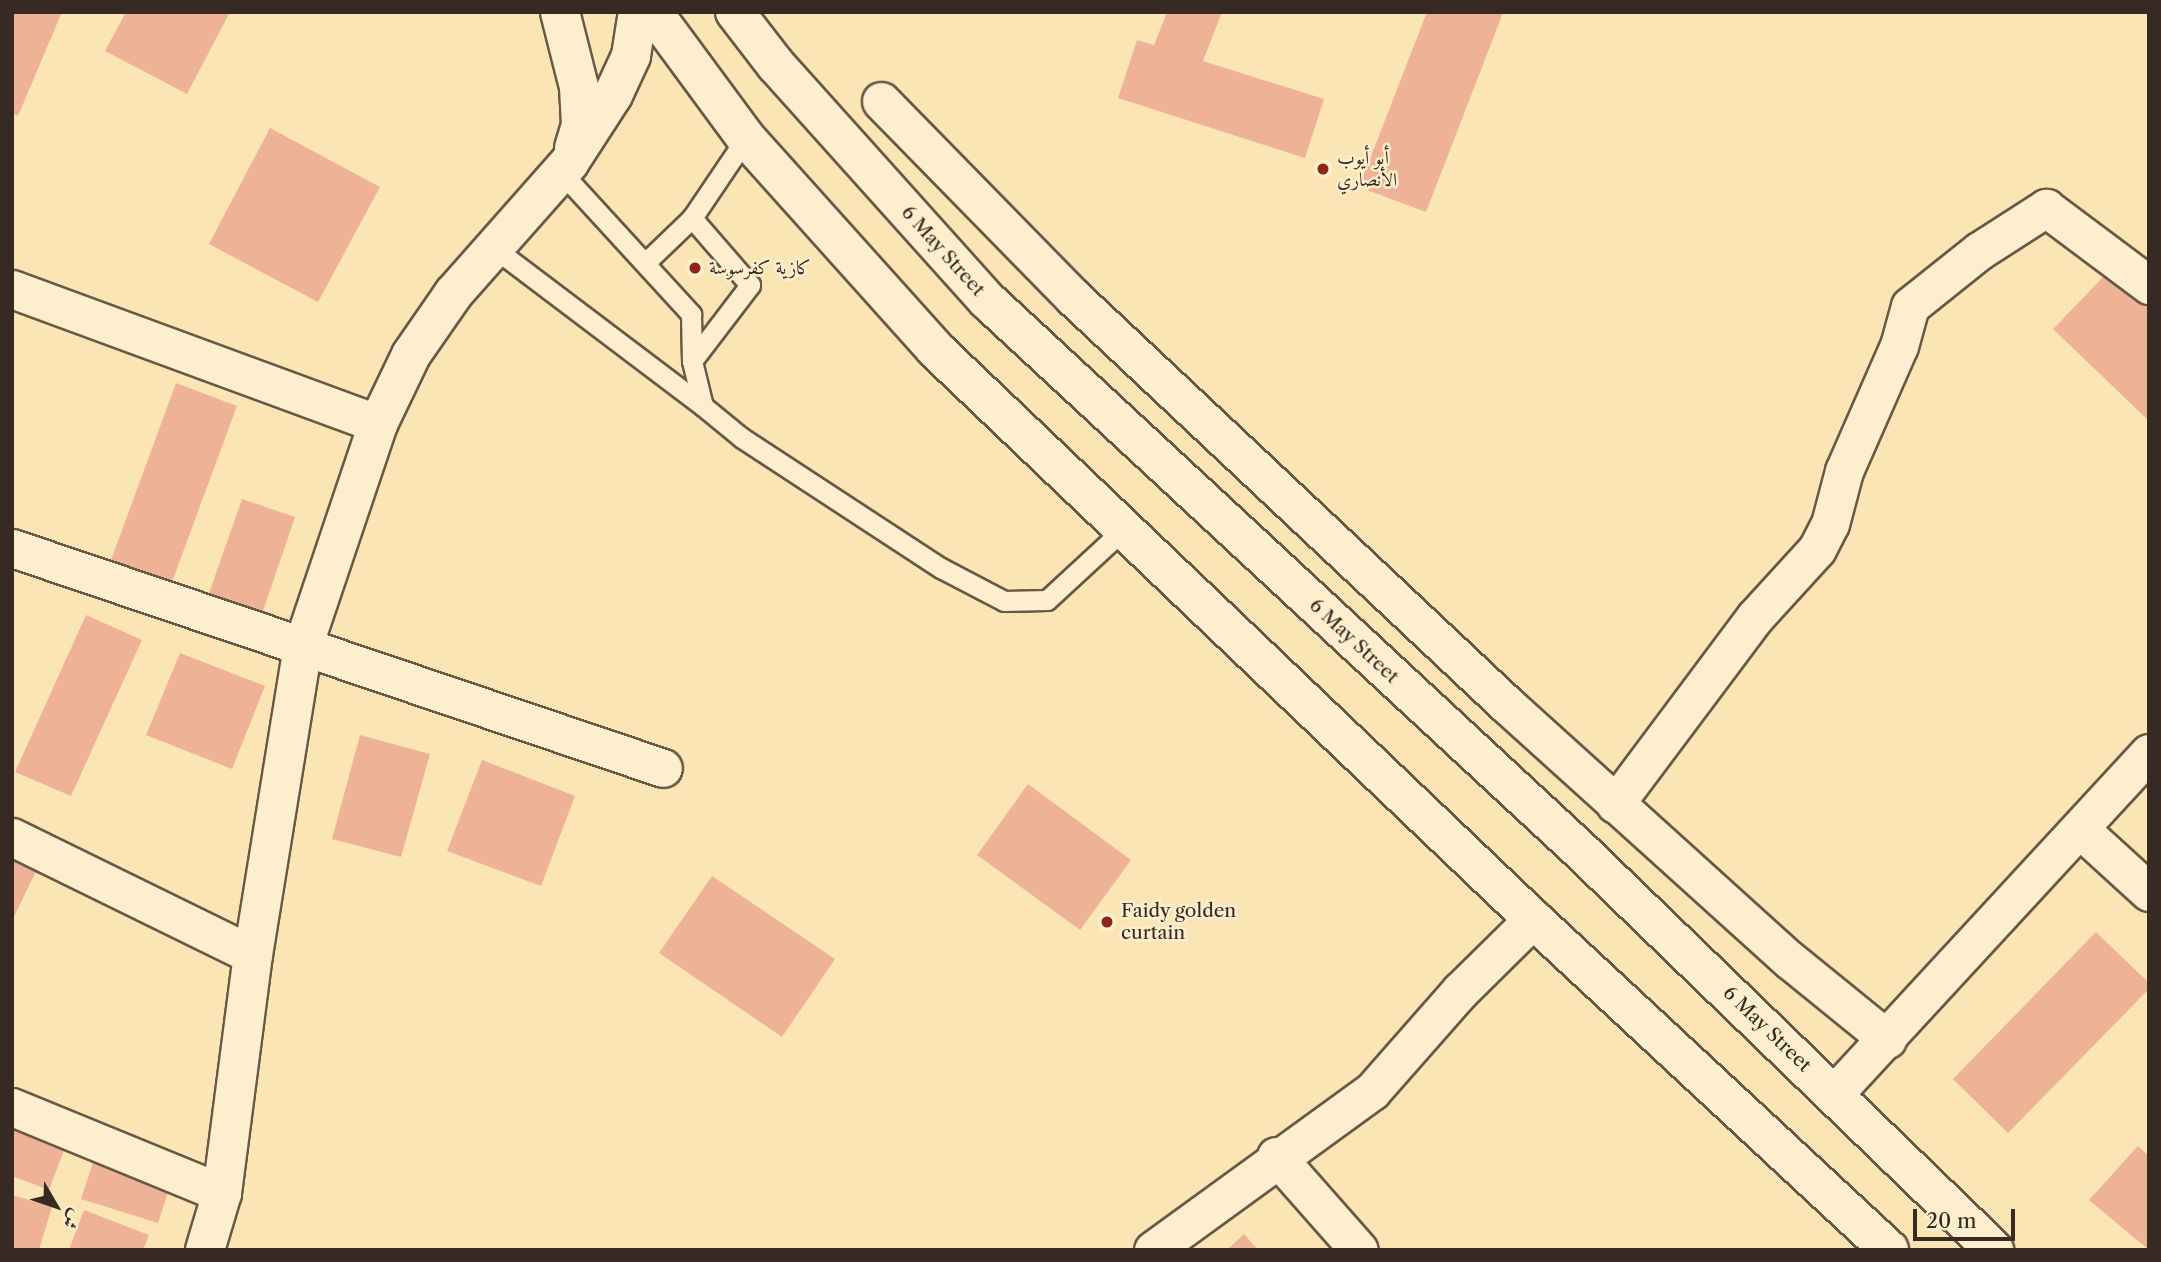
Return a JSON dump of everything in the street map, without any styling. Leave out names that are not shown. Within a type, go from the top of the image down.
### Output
[{"type":"main road","points":[[560,12],[579,87],[581,125],[565,168]]},
{"type":"main road","points":[[205,1250],[222,1193],[253,955],[303,647],[378,425],[411,355],[454,293],[565,168],[613,95],[631,56],[638,12]]},
{"type":"main road","points":[[653,12],[746,138],[934,349],[1533,919],[1889,1250]]},
{"type":"main road","name":"6 May Street","points":[[735,12],[776,65],[988,301],[1580,850],[1994,1250]]},
{"type":"street","points":[[881,101],[1073,297],[1615,804],[1791,961],[1887,1039]]},
{"type":"street","points":[[1615,804],[1755,617],[1817,549],[1830,524],[1844,471],[1899,346],[1910,306],[1979,251],[2046,208],[2149,285]]},
{"type":"street","points":[[12,289],[378,425]]},
{"type":"street","points":[[12,548],[663,768]]},
{"type":"street","points":[[1833,1094],[2081,830],[2149,753]]},
{"type":"street","points":[[2081,830],[2149,892]]},
{"type":"street","points":[[12,837],[253,955]]},
{"type":"street","points":[[1153,1250],[1276,1156],[1372,1091],[1460,991],[1533,919]]},
{"type":"street","points":[[12,1107],[222,1193]]},
{"type":"street","points":[[1276,1156],[1359,1250]]},
{"type":"lane","points":[[645,263],[692,218],[746,138]]},
{"type":"lane","points":[[565,168],[691,314],[692,361],[703,406]]},
{"type":"lane","points":[[692,218],[750,285],[692,361]]},
{"type":"lane","points":[[494,248],[742,438],[929,560],[1004,601],[1047,600],[1124,529]]},
{"type":"building","points":[[12,12],[62,12],[18,116],[12,113]]},
{"type":"building","points":[[126,12],[230,12],[187,94],[105,51]]},
{"type":"building","points":[[1167,12],[1222,12],[1203,61],[1324,99],[1305,158],[1118,98],[1137,40],[1154,45]]},
{"type":"building","points":[[1427,12],[1503,13],[1426,212],[1359,187]]},
{"type":"building","points":[[270,128],[380,187],[318,302],[209,244]]},
{"type":"building","points":[[2109,271],[2149,310],[2149,421],[2053,329]]},
{"type":"building","points":[[176,383],[237,406],[172,582],[111,560]]},
{"type":"building","points":[[242,499],[295,517],[261,617],[207,599]]},
{"type":"building","points":[[86,615],[142,640],[71,796],[15,772]]},
{"type":"building","points":[[180,653],[265,686],[232,769],[146,735]]},
{"type":"building","points":[[360,735],[430,754],[401,857],[332,839]]},
{"type":"building","points":[[482,760],[575,796],[541,886],[447,851]]},
{"type":"building","points":[[1028,784],[1131,860],[1080,930],[977,855]]},
{"type":"building","points":[[12,854],[38,867],[12,921]]},
{"type":"building","points":[[712,876],[835,959],[782,1037],[659,953]]},
{"type":"building","points":[[2096,932],[2149,983],[2149,989],[2008,1133],[1953,1079]]},
{"type":"building","points":[[12,1116],[69,1137],[49,1190],[12,1176]]},
{"type":"building","points":[[2138,1146],[2149,1156],[2149,1250],[2089,1200]]},
{"type":"building","points":[[96,1153],[173,1177],[158,1223],[81,1199]]},
{"type":"building","points":[[12,1195],[52,1207],[39,1250],[12,1250]]},
{"type":"building","points":[[84,1210],[149,1235],[143,1250],[69,1250]]},
{"type":"building","points":[[1244,1234],[1258,1250],[1227,1250]]},
{"type":"place","name":"أبو أيوب الأنصاري","points":[[1323,169]]},
{"type":"place","name":"كازية كفرسوسة","points":[[695,268]]},
{"type":"place","name":"Faidy golden curtain","points":[[1107,922]]}]
